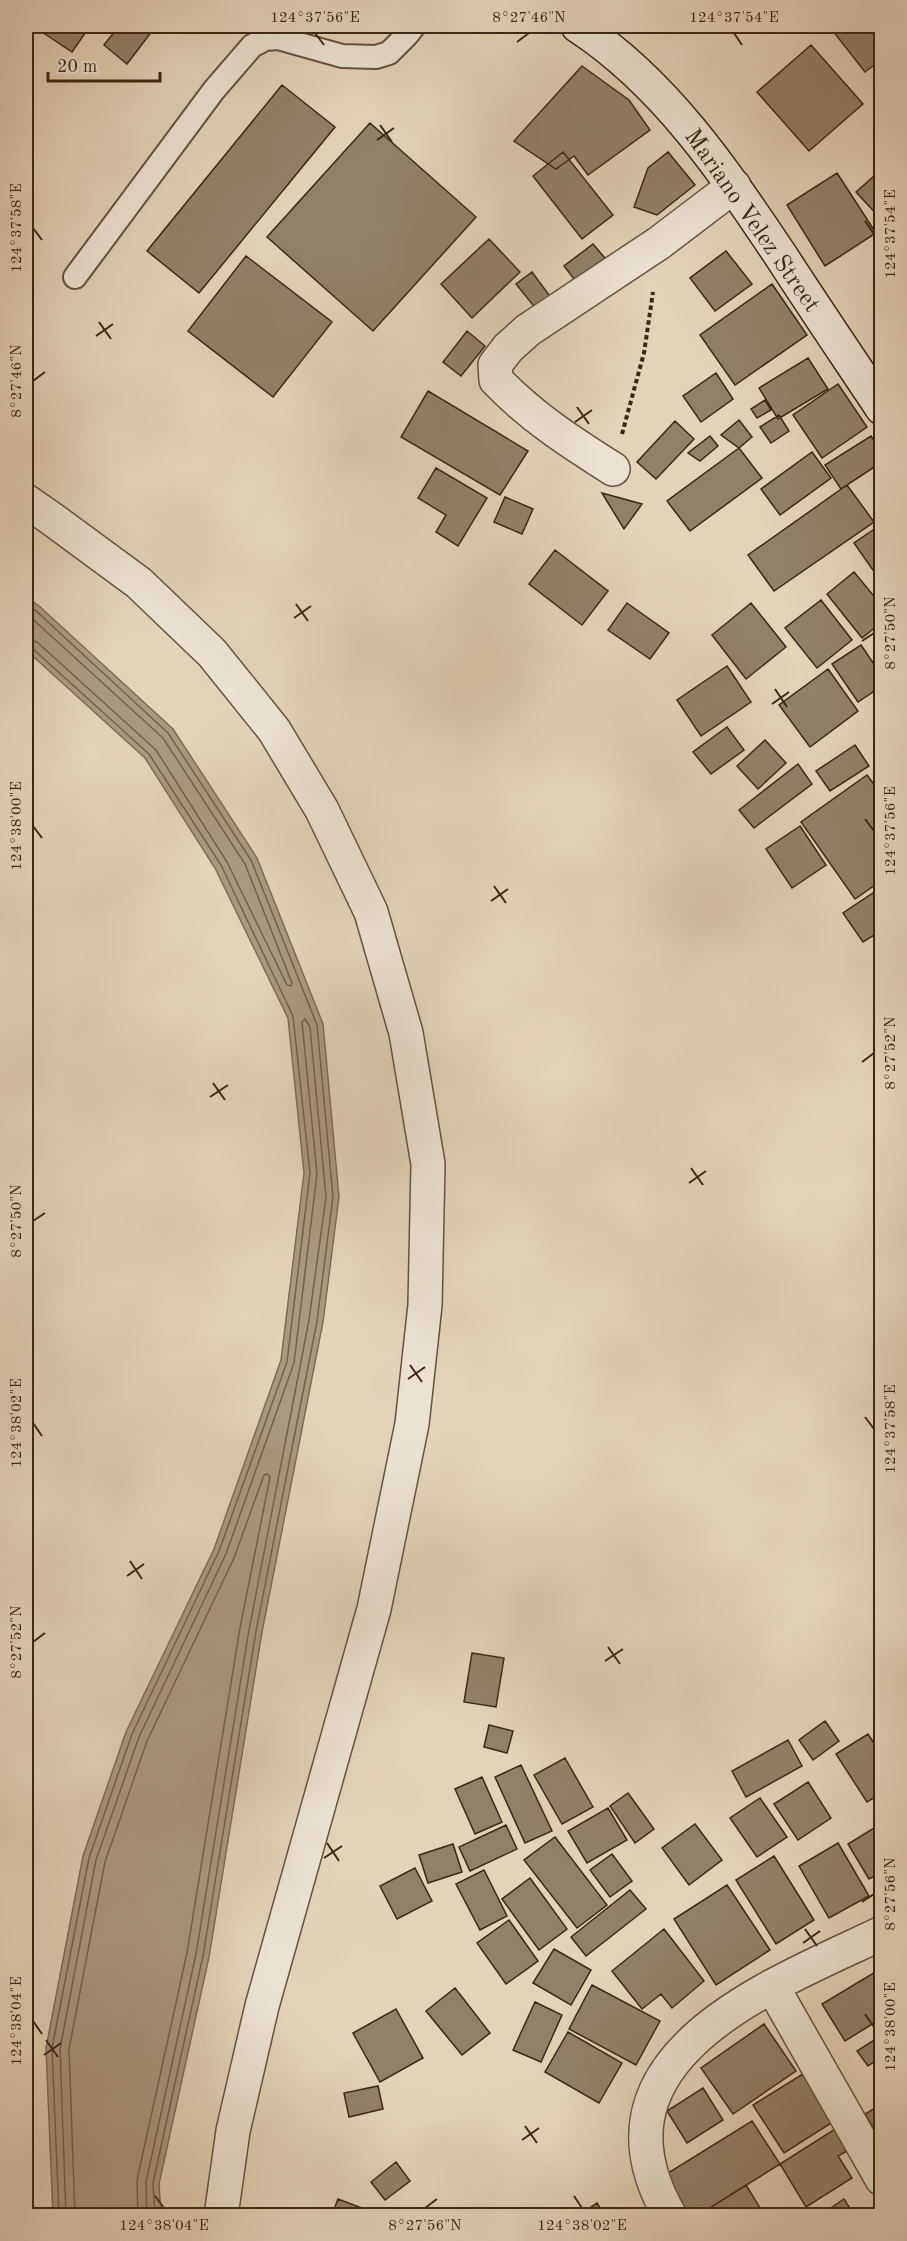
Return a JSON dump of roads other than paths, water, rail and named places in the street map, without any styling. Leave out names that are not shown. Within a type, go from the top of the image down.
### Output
[{"type":"street","name":"Mariano Velez Street","points":[[578,26],[624,61],[665,102],[734,186],[882,408]]},
{"type":"street","points":[[613,469],[556,434],[510,394],[496,380],[495,365],[508,348],[528,330],[659,243],[734,186]]},
{"type":"street","points":[[26,501],[139,583],[212,653],[274,730],[322,810],[371,912],[406,1033],[428,1164],[425,1305],[412,1424],[374,1609],[262,2006],[233,2131],[221,2216]]},
{"type":"street","points":[[670,2216],[647,2162],[645,2121],[658,2084],[689,2042],[726,2013],[772,1986],[882,1933]]},
{"type":"street","points":[[772,1986],[882,2179]]},
{"type":"lane","points":[[75,277],[214,90],[252,46],[265,39],[278,38],[342,56],[376,57],[389,53],[414,26]]},
{"type":"water","points":[[26,597],[38,605],[173,729],[257,858],[323,1024],[339,1197],[323,1322],[262,1632],[209,1957],[159,2184],[161,2215],[53,2215],[46,2048],[83,1856],[126,1732],[214,1549],[281,1360],[304,1173],[288,1018],[215,868],[145,758],[26,650]]}]
